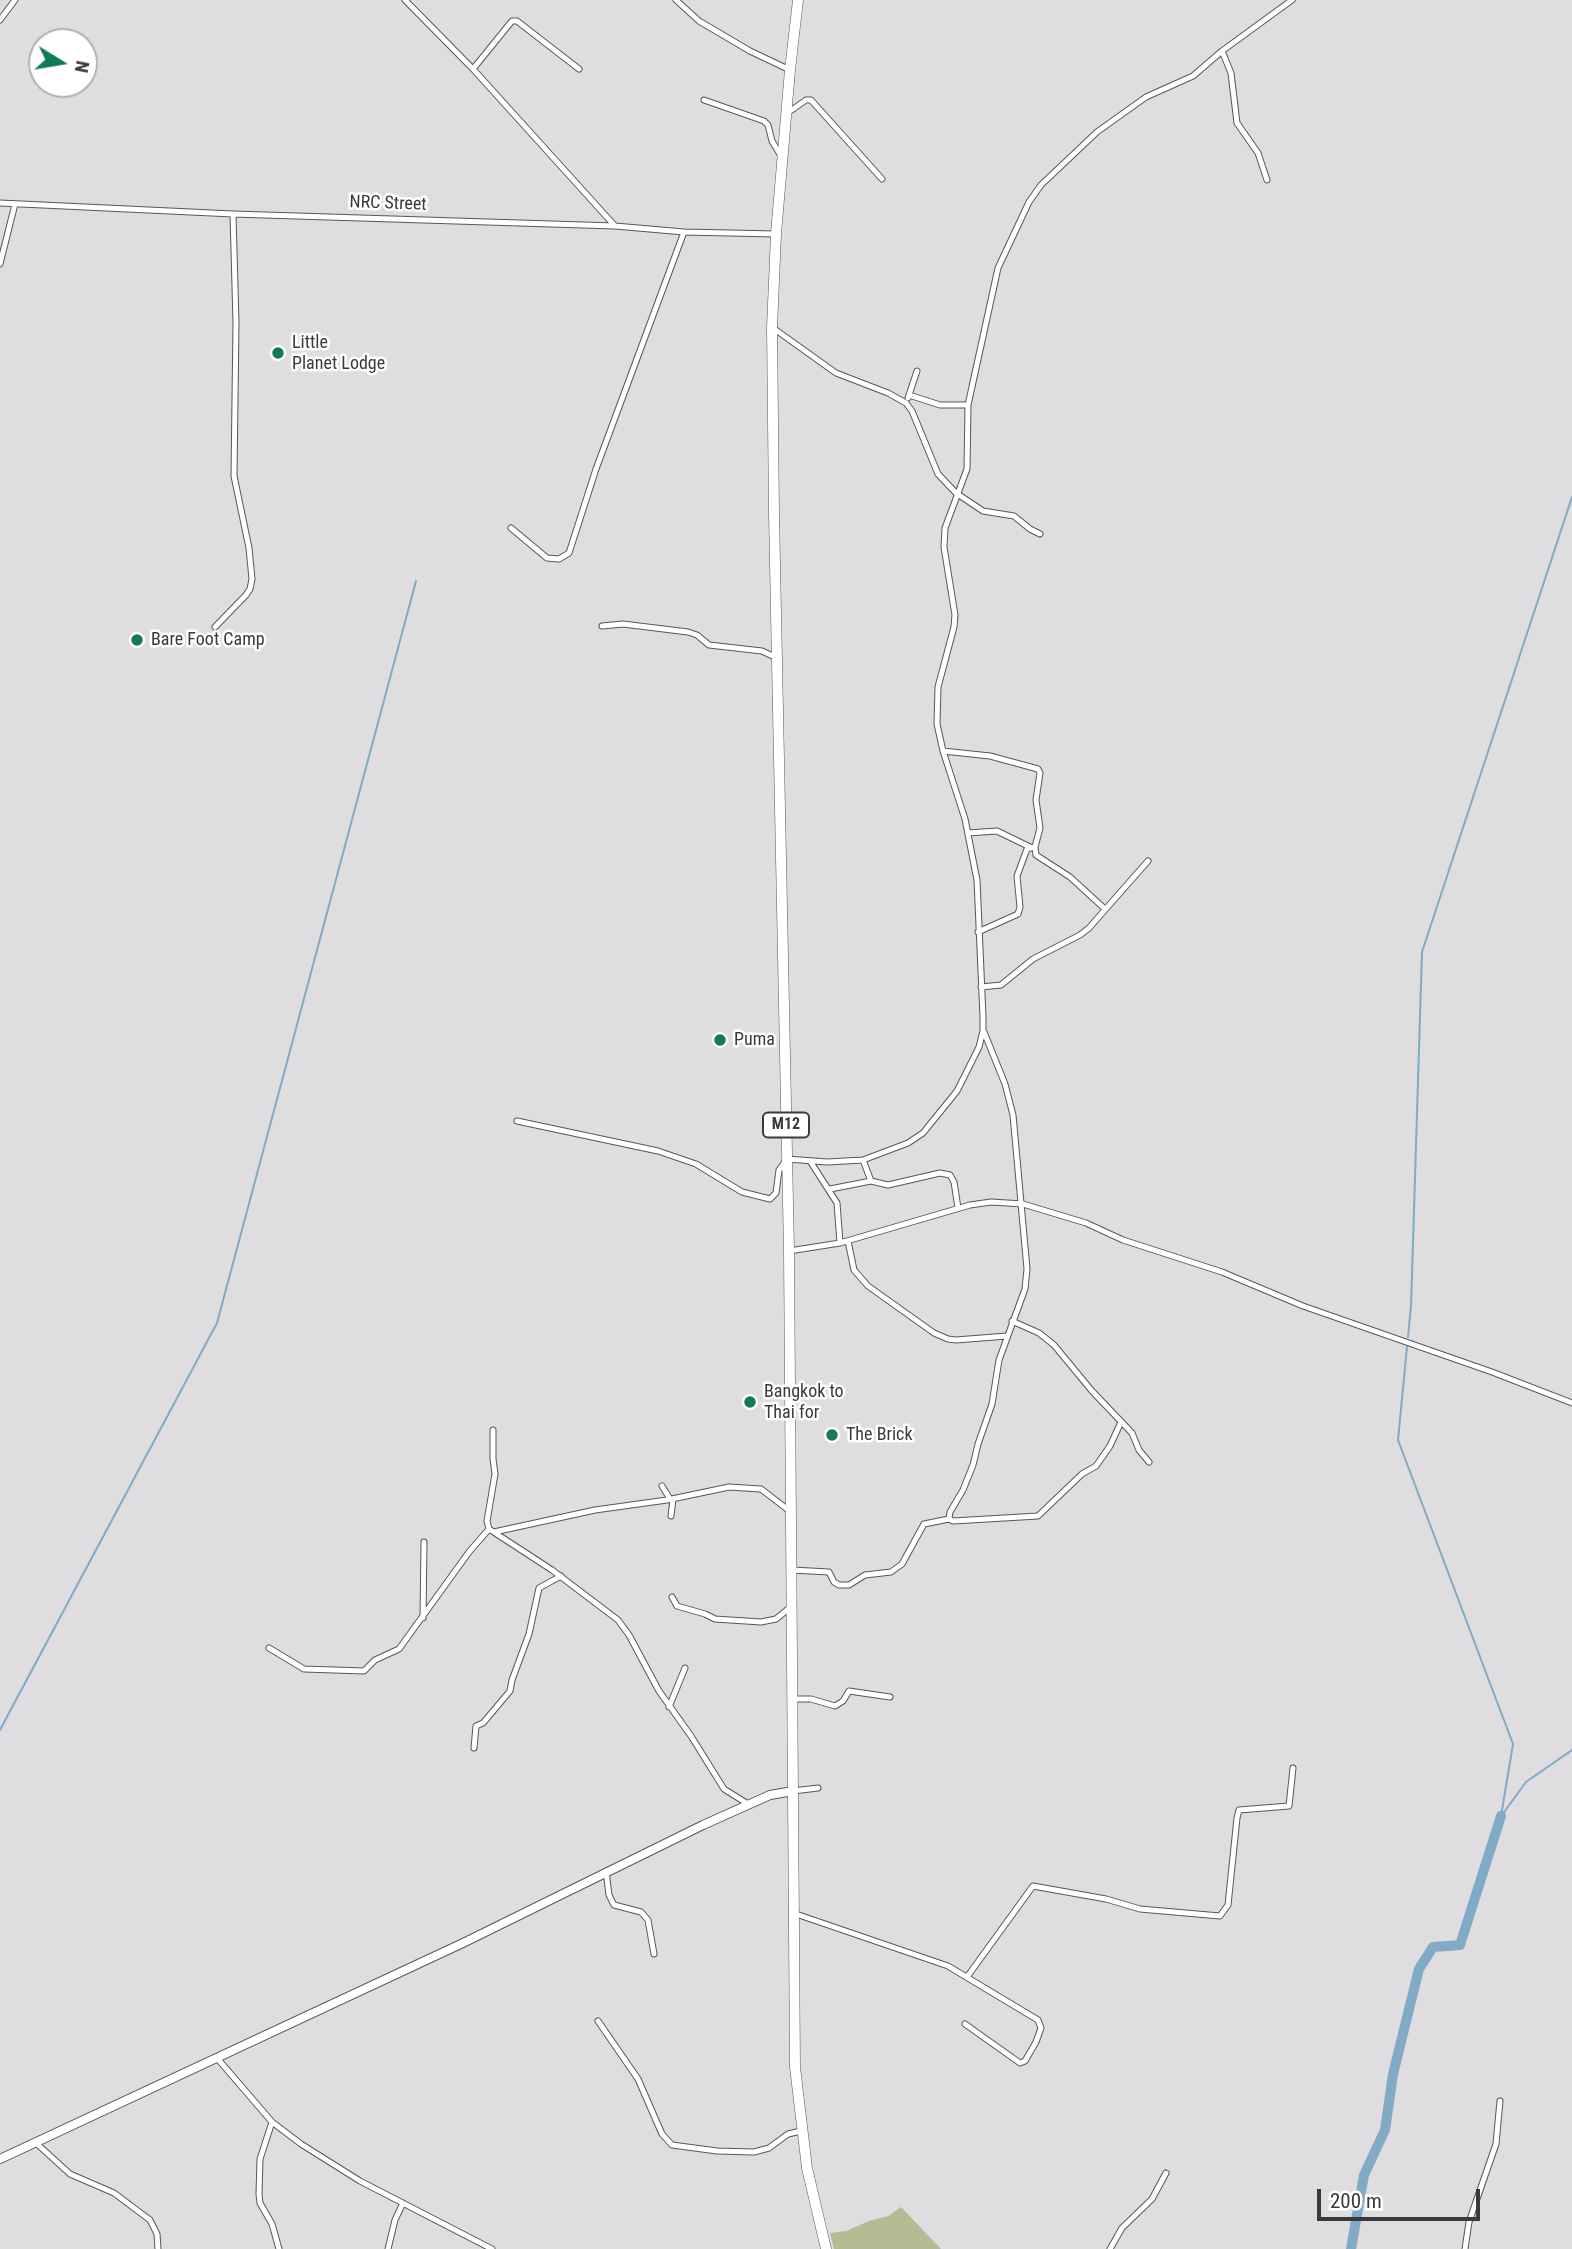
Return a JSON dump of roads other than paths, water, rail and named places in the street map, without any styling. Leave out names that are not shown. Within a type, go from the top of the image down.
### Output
[{"type":"highway","name":"M12","points":[[798,0],[776,234],[772,328],[789,1251],[795,2067],[809,2182],[826,2249]]},
{"type":"street","points":[[0,20],[15,0]]},
{"type":"street","points":[[405,0],[473,69],[615,226]]},
{"type":"street","points":[[676,0],[699,21],[750,51],[790,69]]},
{"type":"street","points":[[517,1121],[657,1151],[696,1164],[741,1192],[768,1199],[775,1195],[777,1175],[787,1159],[863,1160],[908,1143],[923,1133],[957,1091],[979,1047],[983,1031],[977,880],[968,833],[937,724],[938,687],[956,615],[944,547],[945,528],[967,469],[968,405],[998,268],[1018,224],[1041,185],[1097,132],[1146,97],[1193,76],[1222,51],[1292,0]]},
{"type":"street","points":[[473,69],[512,21],[517,21],[579,69]]},
{"type":"street","points":[[1222,51],[1231,73],[1237,122],[1258,153],[1267,180]]},
{"type":"street","points":[[704,100],[764,121],[782,159]]},
{"type":"street","points":[[786,114],[806,100],[811,100],[882,179]]},
{"type":"street","name":"NRC Street","points":[[0,203],[776,234]]},
{"type":"street","points":[[0,264],[15,204]]},
{"type":"street","points":[[215,628],[246,595],[251,583],[249,548],[234,477],[236,323],[233,214]]},
{"type":"street","points":[[511,528],[547,558],[559,559],[569,552],[596,469],[684,232]]},
{"type":"street","points":[[772,328],[836,373],[888,393],[906,403],[912,411],[938,474],[956,493],[977,509],[1014,516],[1040,534]]},
{"type":"street","points":[[906,403],[917,370]]},
{"type":"street","points":[[909,395],[940,405],[968,405]]},
{"type":"street","points":[[602,626],[622,624],[688,632],[697,635],[709,645],[762,651],[777,658]]},
{"type":"street","points":[[943,751],[990,756],[1038,769],[1036,800],[1040,828],[1017,876],[1020,907],[1018,914],[978,932]]},
{"type":"street","points":[[968,833],[997,831],[1032,847],[1040,858],[1070,877],[1105,909]]},
{"type":"street","points":[[981,987],[1000,985],[1032,959],[1080,935],[1148,861]]},
{"type":"street","points":[[949,1519],[974,1465],[978,1444],[992,1404],[999,1360],[1025,1289],[1027,1269],[1017,1142],[1009,1095],[983,1031]]},
{"type":"street","points":[[863,1160],[871,1181]]},
{"type":"street","points":[[810,1161],[837,1203],[840,1243]]},
{"type":"street","points":[[830,1189],[871,1181],[892,1185],[946,1173],[953,1178],[958,1208]]},
{"type":"street","points":[[789,1251],[848,1241],[980,1203],[1023,1204],[1086,1223],[1123,1240],[1222,1272],[1303,1306],[1572,1403]]},
{"type":"street","points":[[848,1241],[854,1270],[868,1286],[934,1333],[956,1340],[1006,1336]]},
{"type":"street","points":[[1012,1321],[1048,1339],[1132,1433],[1139,1450],[1149,1462]]},
{"type":"street","points":[[792,1570],[829,1572],[834,1582],[843,1586],[849,1585],[865,1575],[891,1572],[906,1557],[924,1524],[949,1519],[953,1521],[1038,1516],[1082,1474],[1096,1466],[1110,1446],[1121,1422]]},
{"type":"street","points":[[493,1430],[492,1459],[495,1474],[487,1521],[491,1531],[561,1576],[618,1620],[670,1707],[724,1788],[748,1804]]},
{"type":"street","points":[[663,1486],[671,1499],[671,1516]]},
{"type":"street","points":[[268,1648],[304,1669],[364,1671],[374,1660],[399,1649],[469,1552],[491,1531],[729,1487],[761,1489],[791,1512]]},
{"type":"street","points":[[423,1618],[424,1542]]},
{"type":"street","points":[[474,1748],[476,1726],[483,1723],[510,1691],[540,1588],[561,1576]]},
{"type":"street","points":[[672,1597],[677,1606],[715,1619],[761,1622],[776,1619],[792,1606]]},
{"type":"street","points":[[670,1707],[685,1668]]},
{"type":"street","points":[[793,1699],[811,1699],[835,1706],[843,1701],[849,1691],[890,1697]]},
{"type":"street","points":[[967,1977],[1033,1886],[1106,1899],[1140,1909],[1220,1916],[1228,1905],[1239,1810],[1289,1806],[1293,1768]]},
{"type":"street","points":[[0,2159],[463,1943],[748,1804],[770,1795],[818,1788]]},
{"type":"street","points":[[606,1871],[614,1905],[641,1912],[648,1920],[654,1954]]},
{"type":"street","points":[[793,1913],[926,1957],[967,1977],[1038,2020],[1041,2028],[1025,2062],[1020,2063],[965,2024]]},
{"type":"street","points":[[598,2021],[638,2079],[662,2134],[672,2145],[727,2152],[754,2152],[769,2148],[788,2134],[801,2132]]},
{"type":"street","points":[[217,2058],[272,2122],[301,2144],[360,2181],[492,2249]]},
{"type":"street","points":[[1465,2249],[1468,2222],[1496,2144],[1500,2101]]},
{"type":"street","points":[[272,2122],[260,2159],[259,2194],[260,2203],[272,2224],[279,2249]]},
{"type":"street","points":[[35,2142],[70,2174],[114,2193],[150,2220],[157,2234],[158,2249]]},
{"type":"street","points":[[1110,2249],[1122,2228],[1152,2199],[1166,2173]]},
{"type":"street","points":[[388,2249],[395,2220],[403,2203]]},
{"type":"waterway","points":[[1408,1337],[1422,952],[1572,497]]},
{"type":"waterway","points":[[0,1730],[217,1323],[416,581]]},
{"type":"waterway","points":[[1407,1347],[1398,1440],[1513,1744],[1501,1816]]},
{"type":"waterway","points":[[1502,1815],[1526,1782],[1572,1750]]},
{"type":"waterway","points":[[1351,2249],[1364,2175],[1385,2130],[1393,2074],[1419,1969],[1433,1947],[1460,1945],[1501,1816]]},
{"type":"place","name":"Little Planet Lodge","points":[[278,353]]},
{"type":"place","name":"Bare Foot Camp","points":[[137,640]]},
{"type":"place","name":"Puma","points":[[720,1040]]},
{"type":"place","name":"Bangkok to Thai for","points":[[750,1402]]},
{"type":"place","name":"The Brick","points":[[832,1435]]}]
